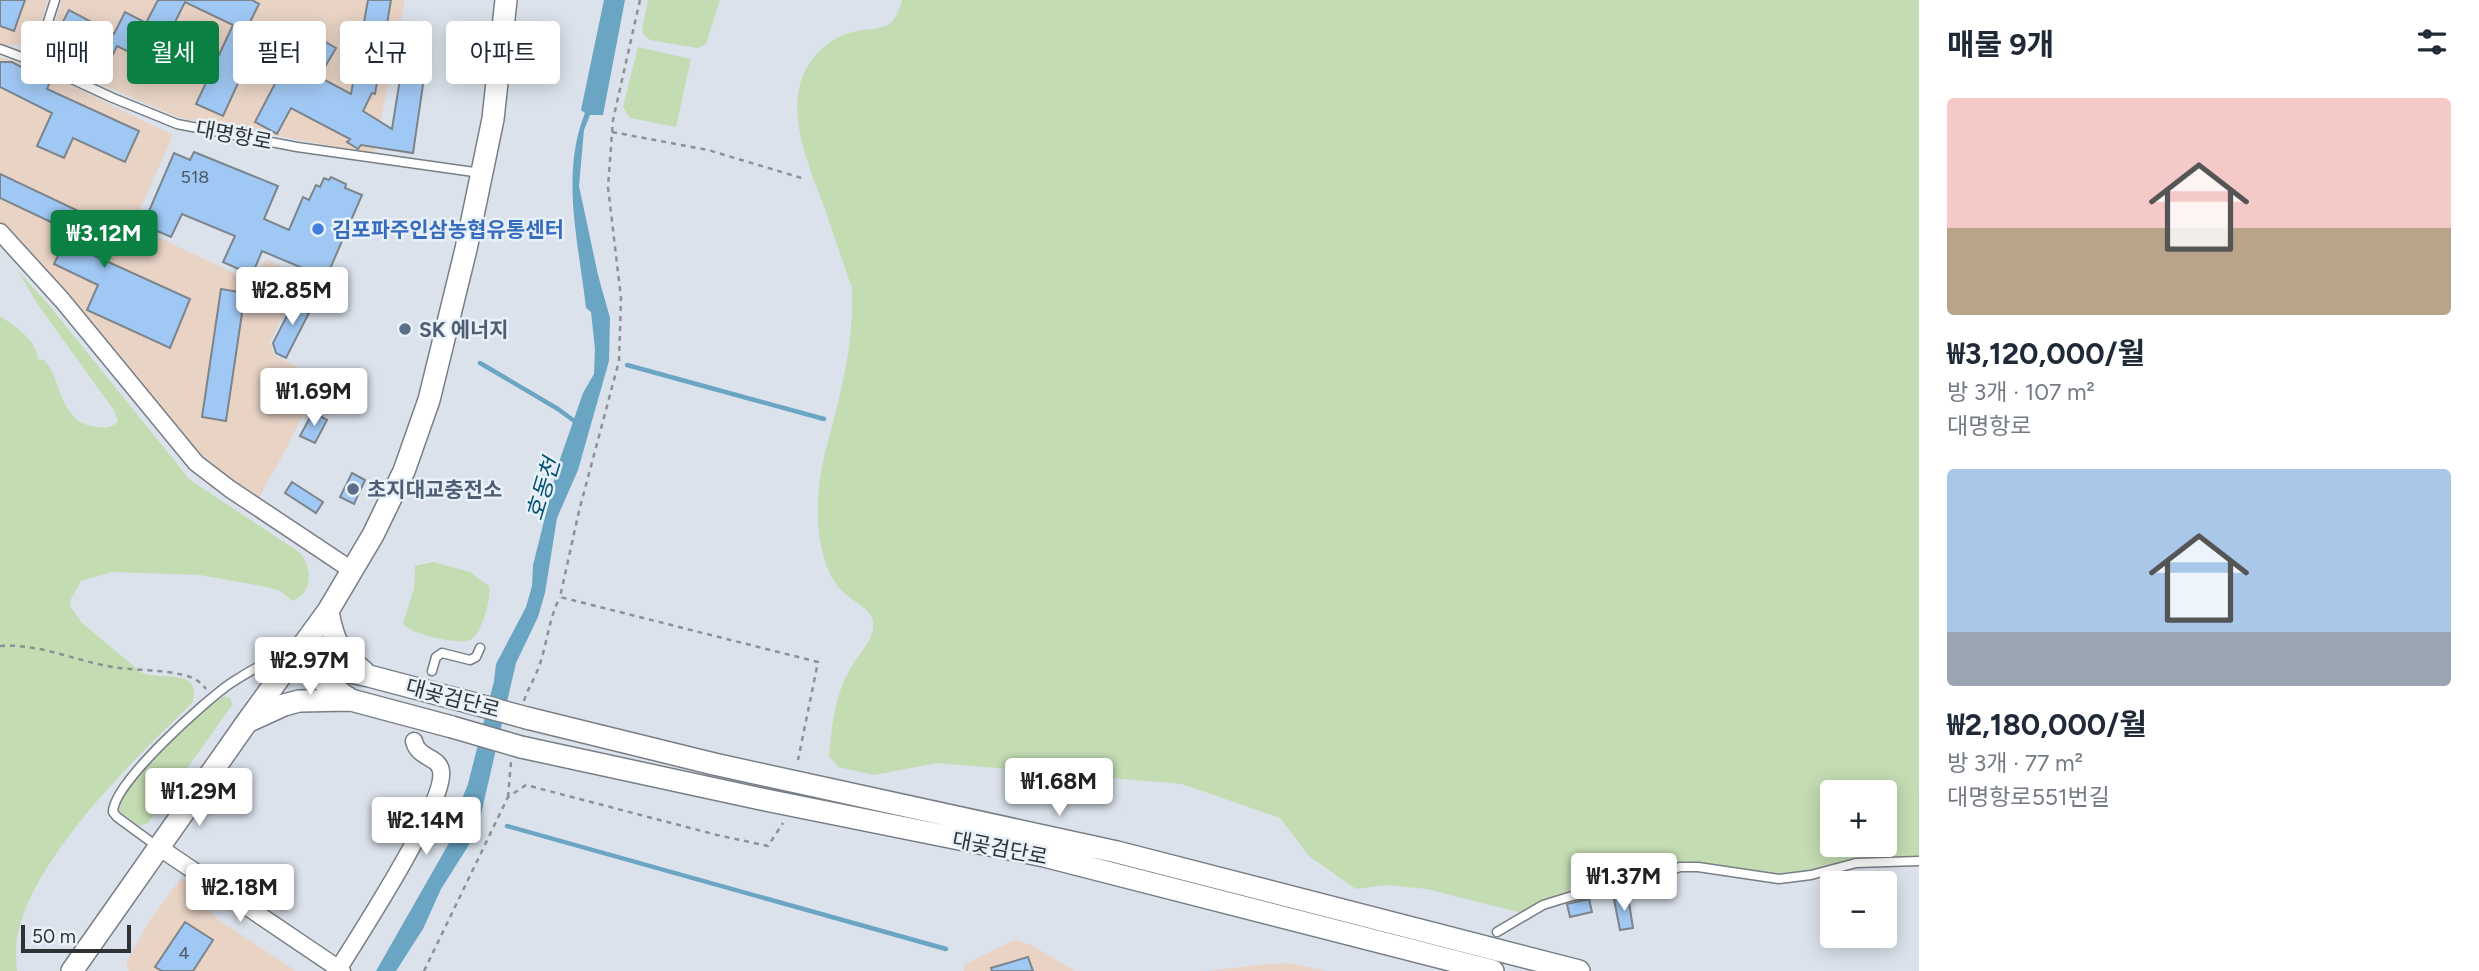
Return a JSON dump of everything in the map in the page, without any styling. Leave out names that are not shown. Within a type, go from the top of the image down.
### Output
[{"type":"main road","points":[[72,971],[328,611],[373,535],[404,471],[429,400],[453,309],[493,119],[506,0]]},
{"type":"main road","points":[[328,611],[331,631],[337,644],[346,658],[369,676]]},
{"type":"main road","name":"대곶검단로","points":[[297,653],[369,676],[714,764],[1117,852],[1579,971]]},
{"type":"main road","name":"대곶검단로","points":[[297,653],[351,700],[452,727],[516,752],[1044,856],[1493,971]]},
{"type":"main road","points":[[247,722],[291,703],[351,700]]},
{"type":"street","points":[[0,232],[62,300],[196,463],[230,489],[353,571]]},
{"type":"street","points":[[160,848],[339,970],[401,866],[441,781],[442,769],[436,761],[416,749],[414,741]]},
{"type":"lane","points":[[48,21],[55,0]]},
{"type":"lane","name":"대명항로","points":[[0,49],[21,57]]},
{"type":"lane","name":"대명항로","points":[[83,84],[186,126],[297,147],[481,173]]},
{"type":"lane","points":[[432,671],[436,657],[442,653],[470,660],[476,657],[480,648]]},
{"type":"lane","points":[[160,848],[117,817],[113,812],[113,805],[145,762],[213,697],[259,666],[297,653]]},
{"type":"lane","points":[[1497,932],[1543,905],[1572,896],[1637,884],[1679,867],[1698,867],[1779,879],[1811,875],[1856,863],[1919,861]]},
{"type":"path","points":[[524,715],[527,689],[536,676],[553,611],[560,597],[618,361],[621,298],[608,187],[612,132],[640,0]]},
{"type":"path","points":[[612,132],[708,150],[805,179]]},
{"type":"path","points":[[560,597],[818,662],[799,760]]},
{"type":"path","points":[[0,646],[44,650],[109,667],[177,673],[195,679],[213,697]]},
{"type":"path","points":[[424,971],[508,797],[516,752]]},
{"type":"path","points":[[508,797],[526,785],[768,846],[783,823]]},
{"type":"shaded area","points":[[0,0],[48,0],[41,21],[21,21],[21,44],[0,46]]},
{"type":"shaded area","points":[[62,0],[405,0],[401,21],[340,21],[340,84],[388,84],[374,154],[177,117],[101,84],[113,84],[113,21],[55,21]]},
{"type":"shaded area","points":[[0,57],[21,63],[21,84],[67,84],[173,135],[133,225],[252,282],[266,259],[301,276],[270,342],[274,355],[314,376],[319,383],[259,497],[207,464],[45,269],[0,225]]},
{"type":"shaded area","points":[[181,878],[210,898],[211,912],[216,918],[296,971],[129,971],[126,962],[151,919]]},
{"type":"shaded area","points":[[1014,940],[1032,945],[1074,971],[964,971],[964,965]]},
{"type":"shaded area","points":[[1287,963],[1327,971],[1207,971],[1267,964]]},
{"type":"green space","points":[[648,0],[720,0],[706,44],[697,48],[650,40],[642,29]]},
{"type":"green space","points":[[902,0],[1919,0],[1919,861],[1856,863],[1779,879],[1680,867],[1637,884],[1572,896],[1526,914],[1427,889],[1387,885],[1356,889],[1309,856],[1280,818],[1182,784],[937,763],[874,775],[838,767],[829,756],[835,708],[847,675],[870,639],[873,622],[868,612],[844,593],[833,579],[820,541],[820,478],[848,354],[852,288],[804,150],[797,111],[798,92],[804,74],[814,57],[825,46],[849,33],[883,27],[894,19]]},
{"type":"green space","points":[[638,47],[691,59],[676,127],[630,118],[623,107]]},
{"type":"green space","points":[[18,271],[48,304],[190,480],[299,552],[309,579],[305,592],[293,601],[280,591],[267,587],[200,575],[112,572],[81,581],[70,606],[82,623],[142,673],[186,680],[192,685],[194,692],[192,703],[116,779],[65,840],[28,903],[17,938],[17,971],[0,971],[0,316],[29,339],[38,359],[44,360],[50,368],[63,400],[75,418],[84,424],[100,427],[118,422],[114,410],[38,305]]},
{"type":"green space","points":[[433,562],[470,572],[489,586],[485,616],[470,640],[435,638],[403,624],[414,588],[415,566]]},
{"type":"green space","points":[[224,696],[231,699],[232,705],[148,823],[140,826],[121,813],[117,807],[118,802],[153,759],[181,730]]},
{"type":"water","points":[[604,0],[625,0],[603,115],[590,115],[584,130],[579,186],[610,318],[609,361],[578,470],[557,518],[545,593],[538,617],[516,663],[478,827],[441,889],[423,929],[396,971],[376,971],[453,836],[455,816],[468,784],[496,664],[526,607],[532,586],[533,565],[558,465],[583,393],[594,374],[595,349],[591,312],[586,308],[572,185],[578,137],[585,113],[581,110]]},
{"type":"building","points":[[0,0],[25,0],[14,31],[0,26]]},
{"type":"building","points":[[158,0],[252,0],[259,4],[250,21],[233,21],[233,25],[185,2],[176,21],[147,21]]},
{"type":"building","points":[[368,0],[391,0],[387,21],[364,21]]},
{"type":"building","points":[[69,10],[90,21],[63,21]]},
{"type":"building","points":[[125,12],[142,21],[127,21],[127,51],[117,46],[113,54],[113,33]]},
{"type":"building","points":[[233,25],[233,84],[238,84],[223,116],[196,104],[205,84],[219,84],[219,55]]},
{"type":"building","points":[[326,42],[336,48],[326,65]]},
{"type":"building","points":[[0,62],[12,62],[21,67],[21,84],[49,84],[47,89],[139,131],[125,162],[73,138],[64,158],[37,146],[52,113],[0,87]]},
{"type":"building","points":[[326,81],[351,94],[353,84],[377,84],[375,94],[372,93],[363,111],[392,129],[399,84],[423,84],[413,153],[361,145],[358,149],[347,142],[350,139],[291,108],[277,134],[255,122],[275,84],[326,84]]},
{"type":"building","points":[[194,152],[278,186],[264,219],[289,230],[303,197],[309,200],[316,185],[320,187],[324,178],[329,180],[331,177],[346,184],[345,188],[362,195],[326,278],[262,251],[252,275],[223,262],[235,236],[182,214],[171,237],[143,225],[174,153],[190,160]]},
{"type":"building","points":[[0,174],[110,226],[95,256],[190,299],[170,348],[87,310],[98,285],[54,264],[70,231],[0,198]]},
{"type":"building","points":[[221,289],[245,293],[226,421],[202,417]]},
{"type":"building","points":[[295,300],[314,303],[286,358],[276,353],[273,343]]},
{"type":"building","points":[[313,412],[327,420],[315,443],[300,436]]},
{"type":"building","name":"초지대교충전소","points":[[352,473],[365,480],[354,504],[340,497]]},
{"type":"building","points":[[292,482],[323,502],[316,513],[285,493]]},
{"type":"building","points":[[1628,896],[1633,928],[1620,930],[1614,899]]},
{"type":"building","points":[[1589,899],[1592,912],[1570,917],[1567,904]]},
{"type":"building","points":[[185,922],[213,940],[193,971],[162,971],[155,967]]},
{"type":"building","points":[[1028,957],[1033,971],[992,971],[991,968]]},
{"type":"waterway","points":[[480,363],[577,423]]},
{"type":"waterway","points":[[627,365],[824,419]]},
{"type":"waterway","points":[[507,826],[946,949]]},
{"type":"place","name":"김포파주인삼농협유통센터","points":[[318,229]]},
{"type":"place","name":"SK 에너지","points":[[405,329]]},
{"type":"place","name":"초지대교충전소","points":[[353,489]]},
{"type":"water label","name":"호동천","points":[[543,489]]}]
